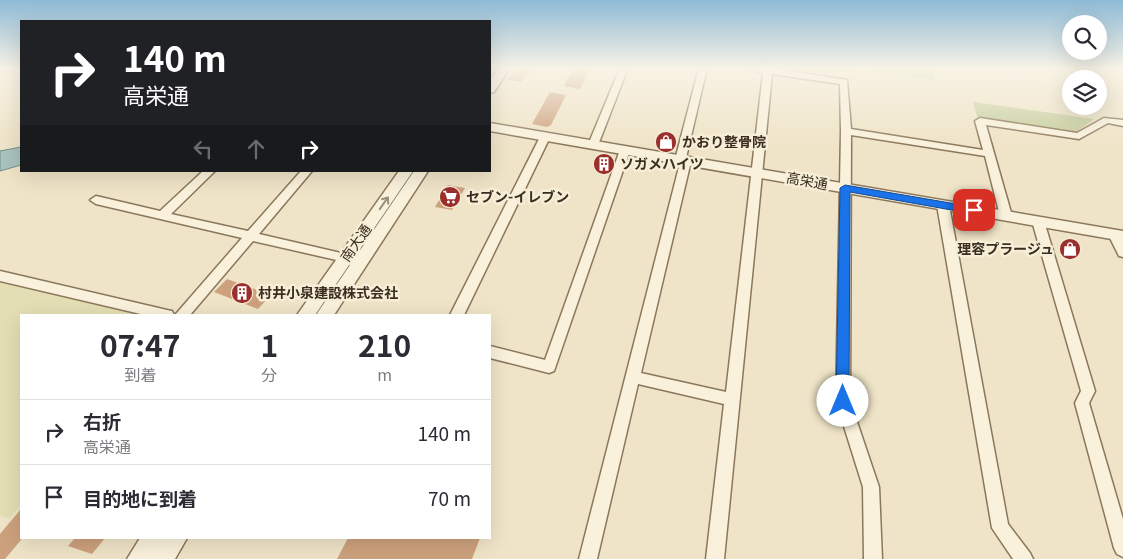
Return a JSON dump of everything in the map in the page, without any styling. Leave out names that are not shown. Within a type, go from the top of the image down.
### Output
[{"type":"street","points":[[593,145],[613,94]]},
{"type":"street","points":[[588,559],[633,377],[697,94]]},
{"type":"street","points":[[715,559],[734,400],[766,94]]},
{"type":"street","points":[[844,94],[846,131],[843,401],[871,487],[873,559]]},
{"type":"street","points":[[1006,216],[980,121],[1079,136],[1107,120],[1123,123]]},
{"type":"street","name":"高栄通","points":[[491,127],[1119,235]]},
{"type":"street","points":[[846,131],[989,154]]},
{"type":"street","points":[[457,314],[545,137]]},
{"type":"street","points":[[491,352],[549,367],[626,150]]},
{"type":"street","points":[[162,216],[209,172]]},
{"type":"street","points":[[183,314],[306,172]]},
{"type":"street","name":"南大通","points":[[328,314],[353,259],[405,172]]},
{"type":"street","name":"南大通","points":[[307,314],[353,259],[420,172]]},
{"type":"street","points":[[96,200],[250,237],[353,259]]},
{"type":"street","points":[[943,205],[1000,528],[1024,559]]},
{"type":"street","points":[[1038,221],[1088,391],[1082,403],[1123,548]]},
{"type":"street","points":[[1119,235],[1123,253]]},
{"type":"street","points":[[0,276],[163,314]]},
{"type":"street","points":[[633,377],[734,400]]},
{"type":"street","points":[[138,559],[152,539]]},
{"type":"street","points":[[162,559],[175,539]]},
{"type":"shaded area","points":[[0,280],[138,314],[20,314],[20,505],[9,518],[0,516]]},
{"type":"green space","points":[[973,102],[1094,119],[1075,133],[978,119]]},
{"type":"water","points":[[20,147],[20,165],[0,171],[0,151]]},
{"type":"building","points":[[549,94],[566,95],[551,125],[547,127],[532,124]]},
{"type":"building","name":"ソガメハイツ","points":[[598,157],[615,160],[610,171],[593,168]]},
{"type":"building","name":"セブン-イレブン","points":[[448,185],[465,188],[452,210],[435,207]]},
{"type":"building","name":"村井小泉建設株式会社","points":[[227,279],[271,295],[258,309],[214,292]]},
{"type":"building","points":[[20,510],[21,540],[5,559],[0,559],[0,534]]},
{"type":"building","points":[[74,539],[104,539],[92,554],[68,546]]},
{"type":"building","points":[[347,539],[480,539],[472,559],[337,559]]},
{"type":"place","name":"かおり整骨院","points":[[666,142]]},
{"type":"place","name":"ソガメハイツ","points":[[604,164]]},
{"type":"place","name":"セブン-イレブン","points":[[450,197]]},
{"type":"place","name":"理容プラージュ","points":[[1070,249]]},
{"type":"place","name":"村井小泉建設株式会社","points":[[242,293]]},
{"type":"route","points":[[843,401],[845,188],[974,210]]}]
